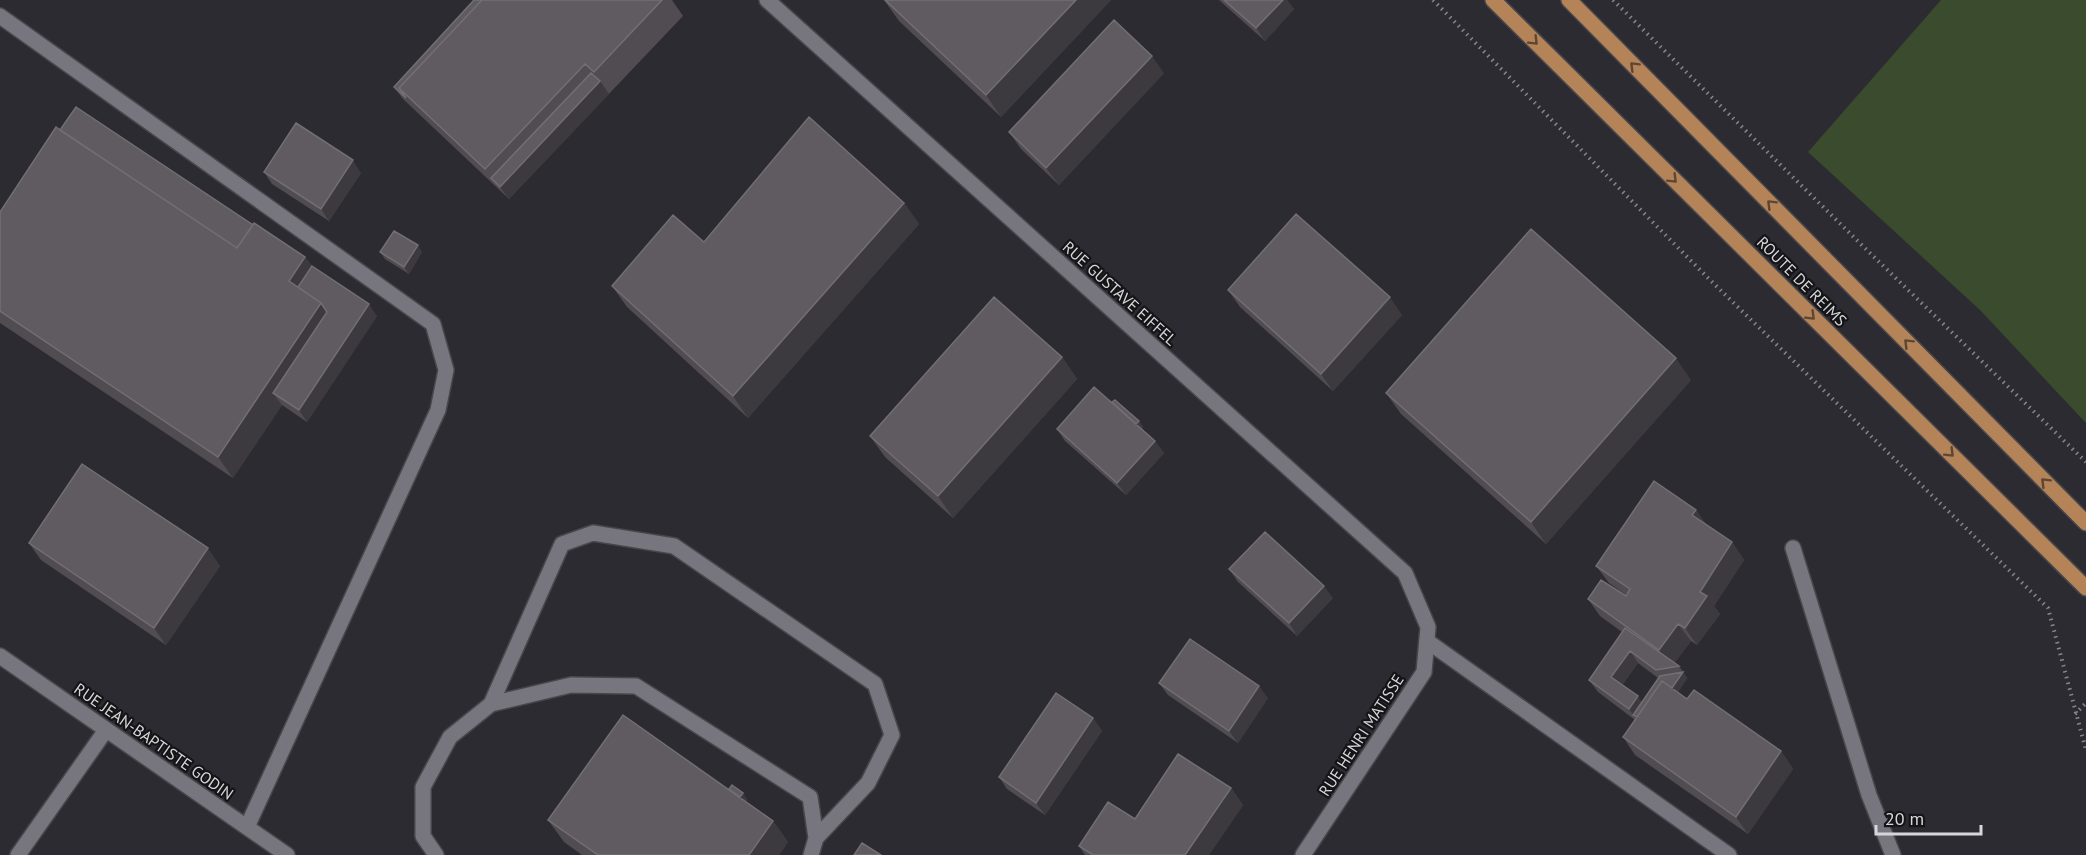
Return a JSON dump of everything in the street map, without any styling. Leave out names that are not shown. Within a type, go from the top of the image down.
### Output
[{"type":"main road","name":"ROUTE DE REIMS","points":[[1493,0],[2086,588]]},
{"type":"main road","name":"ROUTE DE REIMS","points":[[1569,0],[2086,523]]},
{"type":"street","name":"RUE GUSTAVE EIFFEL","points":[[767,0],[1405,573],[1427,634]]},
{"type":"street","points":[[0,16],[433,324],[446,370],[438,410],[247,827]]},
{"type":"street","points":[[491,704],[562,544],[593,533],[674,546],[875,684],[892,735],[868,783],[816,838]]},
{"type":"street","points":[[1793,548],[1869,795],[1893,855]]},
{"type":"street","name":"RUE HENRI MATISSE","points":[[1303,855],[1424,672],[1427,634]]},
{"type":"street","points":[[1427,634],[1729,855]]},
{"type":"street","name":"RUE JEAN-BAPTISTE GODIN","points":[[0,656],[287,855]]},
{"type":"street","points":[[436,855],[423,836],[423,787],[450,737],[491,704],[571,685],[636,686],[810,797],[816,838],[811,855]]},
{"type":"street","points":[[18,855],[106,729]]},
{"type":"path","points":[[1433,0],[1708,279],[2048,608],[2086,750]]},
{"type":"path","points":[[1613,0],[2086,462]]},
{"type":"path","points":[[2075,714],[2086,703]]},
{"type":"green space","points":[[1941,0],[2086,0],[2086,423],[1980,310],[1808,152]]},
{"type":"building","points":[[474,0],[482,0],[399,88],[406,98],[394,87]]},
{"type":"building","points":[[482,0],[662,0],[594,72],[585,64],[485,169],[399,88]]},
{"type":"building","points":[[885,0],[1076,0],[986,95]]},
{"type":"building","points":[[1224,0],[1283,0],[1256,28]]},
{"type":"building","points":[[1114,20],[1152,56],[1046,168],[1009,132]]},
{"type":"building","points":[[591,73],[600,81],[500,187],[491,178]]},
{"type":"building","points":[[76,107],[253,225],[237,248],[60,130]]},
{"type":"building","points":[[809,117],[904,203],[733,396],[612,286],[673,215],[704,242]]},
{"type":"building","points":[[296,123],[353,160],[321,209],[264,172]]},
{"type":"building","points":[[56,127],[237,248],[254,223],[305,257],[289,281],[321,303],[218,457],[0,311],[0,212]]},
{"type":"building","points":[[1296,214],[1390,297],[1321,374],[1228,290]]},
{"type":"building","points":[[1531,229],[1676,358],[1531,522],[1386,393]]},
{"type":"building","points":[[394,231],[418,245],[404,267],[380,252]]},
{"type":"building","points":[[312,266],[369,304],[299,410],[273,393],[327,312],[321,303],[298,287]]},
{"type":"building","points":[[994,297],[1062,357],[938,496],[870,436]]},
{"type":"building","points":[[1094,387],[1155,441],[1117,483],[1057,429]]},
{"type":"building","points":[[1115,400],[1139,421],[1136,424],[1112,402]]},
{"type":"building","points":[[82,464],[208,548],[154,628],[29,543]]},
{"type":"building","points":[[1654,481],[1696,510],[1692,515],[1732,542],[1700,592],[1707,596],[1685,628],[1678,624],[1659,650],[1588,599],[1601,580],[1626,596],[1630,589],[1596,566]]},
{"type":"building","points":[[1265,532],[1324,586],[1289,623],[1229,569]]},
{"type":"building","points":[[1625,628],[1679,666],[1656,670],[1630,651],[1611,677],[1638,696],[1629,709],[1589,680]]},
{"type":"building","points":[[1190,639],[1259,686],[1229,731],[1159,683]]},
{"type":"building","points":[[1683,672],[1672,688],[1662,681],[1637,717],[1633,715],[1660,676]]},
{"type":"building","points":[[1662,681],[1687,699],[1694,690],[1781,751],[1736,817],[1623,737]]},
{"type":"building","points":[[1056,693],[1093,718],[1036,803],[999,777]]},
{"type":"building","points":[[623,715],[773,821],[749,855],[598,855],[548,820]]},
{"type":"building","points":[[1178,754],[1231,788],[1185,855],[1093,855],[1079,846],[1108,802],[1135,819]]},
{"type":"building","points":[[732,785],[743,793],[740,797],[729,789]]},
{"type":"building","points":[[862,843],[881,855],[854,855]]}]
